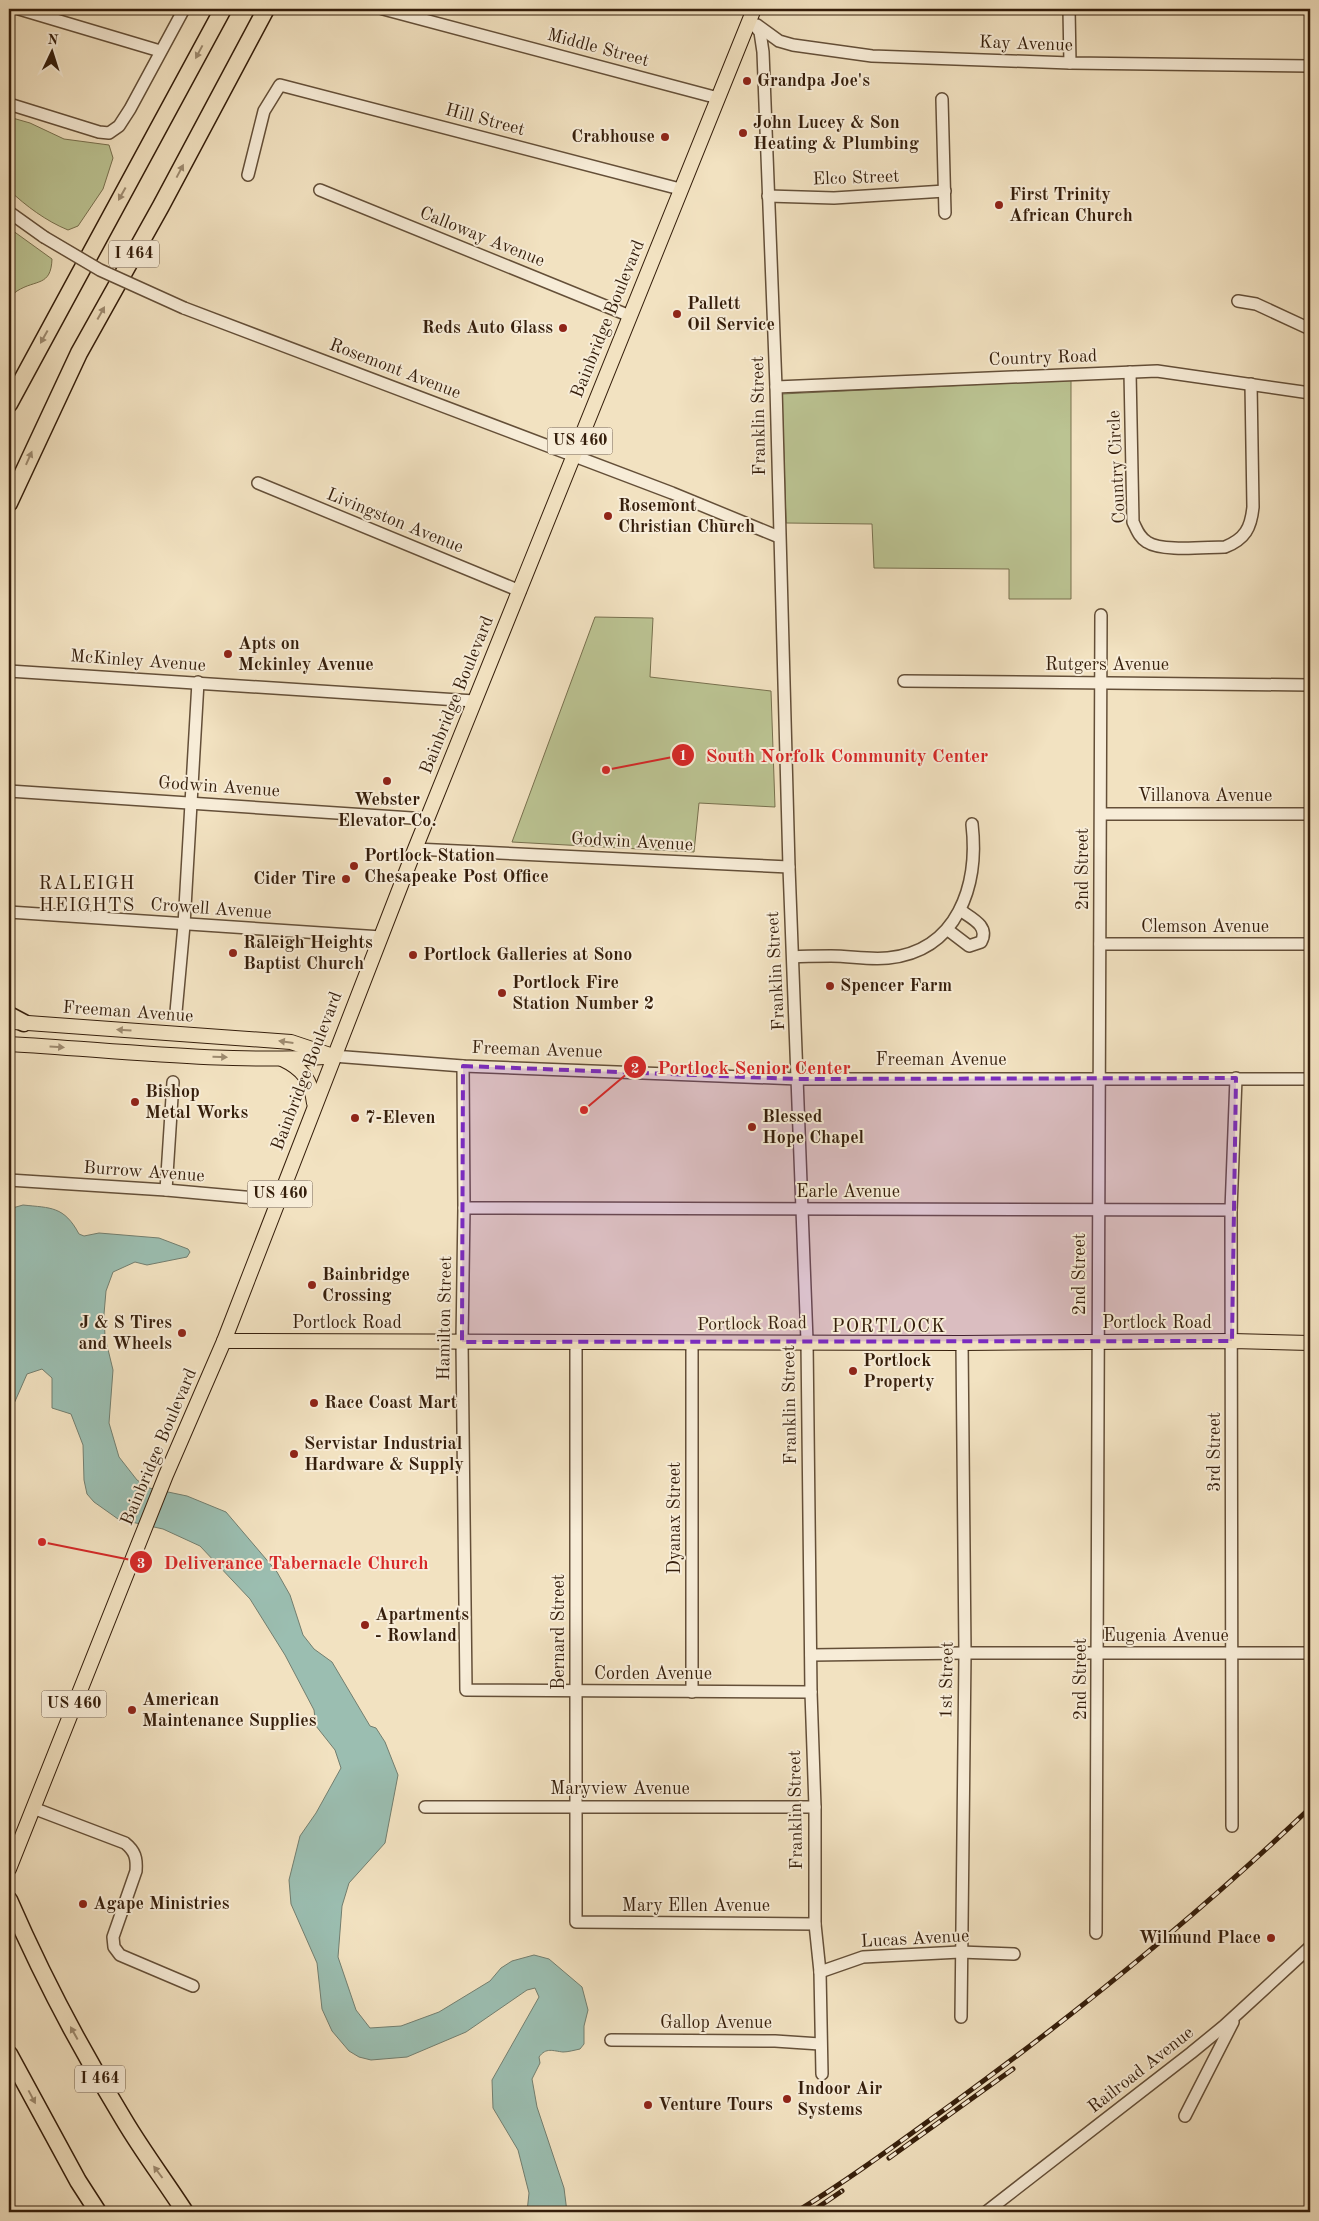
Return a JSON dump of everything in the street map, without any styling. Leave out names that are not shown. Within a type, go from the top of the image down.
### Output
[{"type":"highway","name":"I 464","points":[[9,404],[222,9]]},
{"type":"highway","name":"I 464","points":[[9,503],[79,353],[161,206],[266,9]]},
{"type":"highway","points":[[9,1015],[16,1022]]},
{"type":"highway","name":"I 464","points":[[9,1900],[60,2008],[96,2072],[139,2144],[185,2212]]},
{"type":"highway","points":[[9,2054],[78,2181],[98,2212]]},
{"type":"main road","name":"Bainbridge Boulevard","points":[[9,1869],[166,1474],[224,1341],[314,1104],[415,849],[752,14]]},
{"type":"main road","name":"Freeman Avenue","points":[[16,1022],[291,1042],[333,1056]]},
{"type":"main road","name":"Freeman Avenue","points":[[9,1044],[193,1057],[281,1058],[333,1056]]},
{"type":"main road","points":[[281,1058],[297,1067],[306,1076],[312,1091],[314,1104]]},
{"type":"main road","name":"Portlock Road","points":[[224,1341],[692,1343],[807,1341],[962,1344],[1232,1341],[1310,1343]]},
{"type":"street","points":[[19,9],[160,51]]},
{"type":"street","points":[[9,104],[99,132],[109,133],[119,126],[130,109],[184,9]]},
{"type":"street","name":"Middle Street","points":[[383,9],[718,98]]},
{"type":"street","points":[[1069,9],[1070,64]]},
{"type":"street","name":"Kay Avenue","points":[[752,14],[779,41],[824,50],[872,56],[1070,64],[1310,66]]},
{"type":"street","name":"Franklin Street","points":[[752,14],[760,32],[763,52],[776,387],[788,867],[798,1079],[807,1341],[811,1692],[815,1806],[815,1924],[820,1972],[822,2074]]},
{"type":"street","name":"Hill Street","points":[[248,175],[264,111],[280,85],[680,189]]},
{"type":"street","points":[[942,98],[945,213]]},
{"type":"street","name":"Calloway Avenue","points":[[320,190],[630,316]]},
{"type":"street","name":"Elco Street","points":[[768,196],[834,198],[945,191]]},
{"type":"street","name":"Rosemont Avenue","points":[[9,212],[44,237],[100,270],[184,308],[574,455],[779,538]]},
{"type":"street","points":[[1238,300],[1256,304],[1310,328]]},
{"type":"street","name":"Country Road","points":[[776,387],[1158,371],[1310,393]]},
{"type":"street","name":"Country Circle","points":[[1130,372],[1133,522],[1138,534],[1146,542],[1157,547],[1225,547],[1233,544],[1243,536],[1251,524],[1253,507],[1251,384]]},
{"type":"street","name":"Livingston Avenue","points":[[258,483],[520,591]]},
{"type":"street","name":"2nd Street","points":[[1096,1933],[1101,614]]},
{"type":"street","name":"McKinley Avenue","points":[[9,671],[474,701]]},
{"type":"street","name":"Rutgers Avenue","points":[[904,681],[1310,685]]},
{"type":"street","points":[[176,1012],[184,925],[198,682]]},
{"type":"street","name":"Godwin Avenue","points":[[9,791],[191,802],[427,820]]},
{"type":"street","name":"Villanova Avenue","points":[[1100,814],[1310,814]]},
{"type":"street","points":[[793,957],[895,957],[920,950],[935,942],[948,930],[960,910],[970,882],[974,860],[972,824]]},
{"type":"street","name":"Godwin Avenue","points":[[415,849],[788,867]]},
{"type":"street","points":[[948,930],[969,946],[981,942],[984,931],[981,925],[960,910]]},
{"type":"street","name":"Crowell Avenue","points":[[9,912],[381,938]]},
{"type":"street","name":"Clemson Avenue","points":[[1100,944],[1310,944]]},
{"type":"street","name":"Freeman Avenue","points":[[333,1056],[463,1066],[798,1079],[1310,1079]]},
{"type":"street","name":"Hamilton Street","points":[[463,1066],[464,1208],[462,1342],[466,1690]]},
{"type":"street","name":"3rd Street","points":[[1232,1826],[1231,1210],[1236,1078]]},
{"type":"street","points":[[166,1190],[173,1082]]},
{"type":"street","name":"Burrow Avenue","points":[[9,1180],[166,1190],[277,1200]]},
{"type":"street","name":"Earle Avenue","points":[[464,1208],[1231,1210]]},
{"type":"street","name":"Bernard Street","points":[[576,1342],[576,1922]]},
{"type":"street","name":"Dyanax Street","points":[[692,1343],[692,1692]]},
{"type":"street","name":"1st Street","points":[[961,2017],[960,1952],[965,1653],[962,1344]]},
{"type":"street","name":"Eugenia Avenue","points":[[811,1655],[965,1653],[1310,1654]]},
{"type":"street","name":"Corden Avenue","points":[[466,1690],[811,1692]]},
{"type":"street","name":"Maryview Avenue","points":[[425,1807],[815,1806]]},
{"type":"street","points":[[33,1808],[125,1843],[131,1848],[137,1861],[136,1871],[113,1937],[114,1947],[120,1955],[193,1986]]},
{"type":"street","name":"Mary Ellen Avenue","points":[[576,1922],[815,1924]]},
{"type":"street","name":"Railroad Avenue","points":[[986,2212],[1191,2054],[1310,1947]]},
{"type":"street","name":"Lucas Avenue","points":[[820,1972],[863,1957],[960,1952],[1014,1954]]},
{"type":"street","points":[[1185,2116],[1237,2014]]},
{"type":"street","name":"Gallop Avenue","points":[[611,2040],[775,2041],[820,2044]]},
{"type":"highlighted area","points":[[463,1066],[798,1079],[1236,1078],[1232,1341],[462,1342]]},
{"type":"green space","points":[[9,117],[30,123],[64,139],[109,145],[113,158],[103,189],[78,226],[68,230],[44,218],[9,190]]},
{"type":"green space","points":[[9,228],[52,259],[49,274],[41,281],[16,292],[9,304]]},
{"type":"green space","points":[[1071,380],[1071,599],[1009,599],[1009,569],[874,568],[872,524],[786,523],[782,394]]},
{"type":"green space","points":[[595,617],[653,618],[650,677],[771,691],[775,807],[699,803],[694,852],[512,842]]},
{"type":"shaded area","points":[[23,1205],[49,1208],[62,1213],[68,1218],[79,1234],[84,1236],[99,1233],[159,1238],[188,1249],[190,1252],[187,1257],[147,1265],[135,1262],[113,1272],[106,1291],[105,1337],[113,1370],[109,1423],[119,1457],[137,1480],[149,1488],[187,1496],[226,1512],[277,1572],[290,1595],[303,1635],[314,1649],[332,1662],[370,1726],[376,1728],[385,1742],[398,1775],[385,1843],[349,1883],[342,1906],[338,1957],[356,2010],[370,2028],[401,2026],[439,2012],[490,1981],[501,1968],[512,1961],[534,1955],[549,1959],[582,1987],[588,2010],[584,2026],[584,2044],[580,2049],[572,2051],[550,2050],[544,2052],[539,2057],[540,2063],[532,2079],[537,2107],[564,2188],[567,2212],[527,2212],[529,2193],[518,2150],[493,2108],[492,2080],[539,1997],[535,1988],[527,1990],[466,2032],[407,2057],[371,2060],[359,2057],[349,2051],[332,2031],[322,2009],[317,1963],[291,1904],[289,1880],[300,1836],[316,1813],[341,1768],[335,1750],[316,1726],[314,1710],[285,1655],[250,1599],[200,1546],[163,1529],[118,1519],[94,1502],[87,1494],[84,1480],[83,1445],[71,1414],[52,1408],[52,1378],[42,1369],[27,1374],[9,1415],[9,1209]]},
{"type":"railway","points":[[796,2212],[914,2132],[1091,1999],[1224,1887],[1310,1808]]},
{"type":"railway","points":[[889,2158],[1013,2069]]},
{"type":"railway","points":[[811,2212],[842,2191]]},
{"type":"place","name":"Grandpa Joe's","points":[[747,81]]},
{"type":"place","name":"John Lucey & Son Heating & Plumbing","points":[[743,133]]},
{"type":"place","name":"Crabhouse","points":[[665,137]]},
{"type":"place","name":"First Trinity African Church","points":[[999,205]]},
{"type":"place","name":"Pallett Oil Service","points":[[677,314]]},
{"type":"place","name":"Reds Auto Glass","points":[[563,328]]},
{"type":"place","name":"Rosemont Christian Church","points":[[608,516]]},
{"type":"place","name":"Apts on Mckinley Avenue","points":[[228,654]]},
{"type":"place","name":"South Norfolk Community Center","points":[[606,770]]},
{"type":"place","name":"Webster Elevator Co.","points":[[387,781]]},
{"type":"place","name":"Portlock Station Chesapeake Post Office","points":[[354,866]]},
{"type":"place","name":"Cider Tire","points":[[346,879]]},
{"type":"place","name":"Raleigh Heights Baptist Church","points":[[233,953]]},
{"type":"place","name":"Portlock Galleries at Sono","points":[[413,955]]},
{"type":"place","name":"Spencer Farm","points":[[830,986]]},
{"type":"place","name":"Portlock Fire Station Number 2","points":[[502,993]]},
{"type":"place","name":"Bishop Metal Works","points":[[135,1102]]},
{"type":"place","name":"Portlock Senior Center","points":[[584,1110]]},
{"type":"place","name":"7-Eleven","points":[[355,1118]]},
{"type":"place","name":"Blessed Hope Chapel","points":[[752,1127]]},
{"type":"place","name":"Bainbridge Crossing","points":[[312,1285]]},
{"type":"place","name":"J & S Tires and Wheels","points":[[182,1333]]},
{"type":"place","name":"Portlock Property","points":[[853,1371]]},
{"type":"place","name":"Race Coast Mart","points":[[314,1403]]},
{"type":"place","name":"Servistar Industrial Hardware & Supply","points":[[294,1454]]},
{"type":"place","name":"Deliverance Tabernacle Church","points":[[42,1542]]},
{"type":"place","name":"Apartments - Rowland","points":[[365,1625]]},
{"type":"place","name":"American Maintenance Supplies","points":[[132,1710]]},
{"type":"place","name":"Agape Ministries","points":[[83,1904]]},
{"type":"place","name":"Wilmund Place","points":[[1271,1938]]},
{"type":"place","name":"Indoor Air Systems","points":[[787,2099]]},
{"type":"place","name":"Venture Tours","points":[[648,2105]]},
{"type":"district","name":"RALEIGH HEIGHTS","points":[[87,895]]},
{"type":"district","name":"PORTLOCK","points":[[889,1327]]}]
